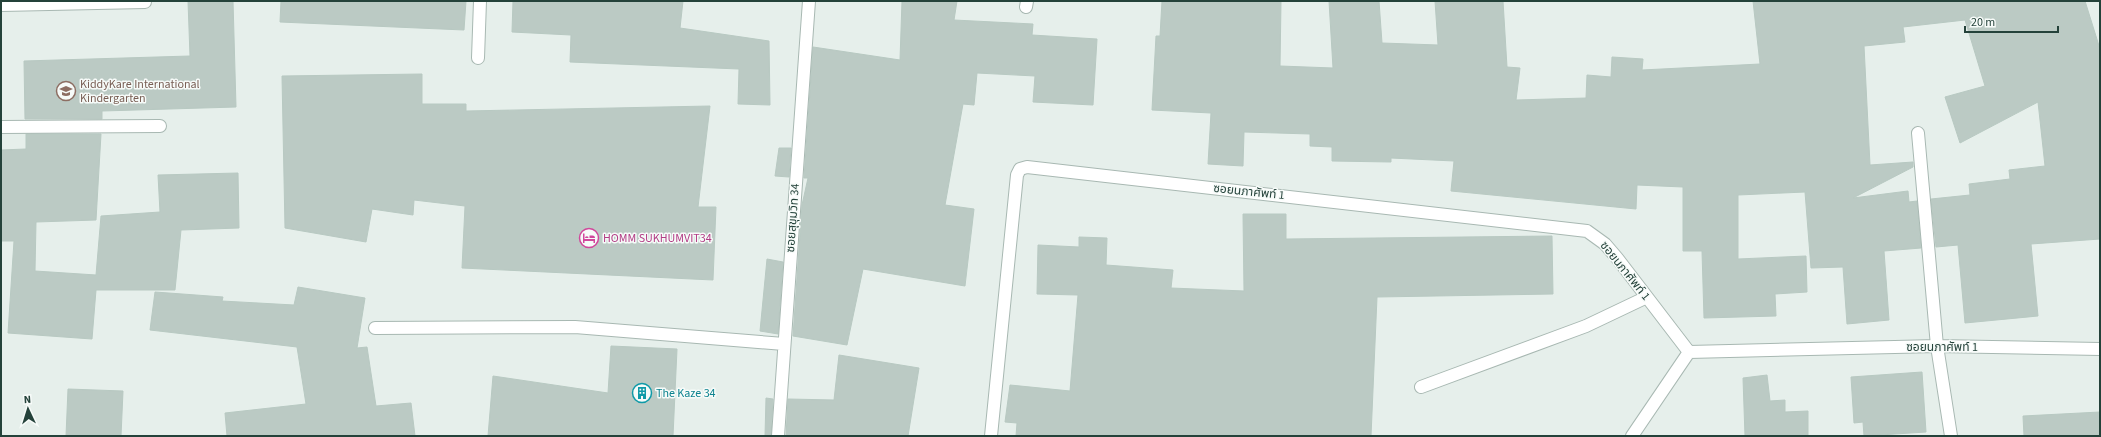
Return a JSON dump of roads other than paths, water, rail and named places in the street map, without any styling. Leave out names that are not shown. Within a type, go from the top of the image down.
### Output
[{"type":"street","points":[[478,58],[480,1]]},
{"type":"street","name":"ซอยสุขุมวิท 34","points":[[778,436],[809,1]]},
{"type":"street","points":[[1,5],[145,2]]},
{"type":"street","points":[[1,127],[160,126]]},
{"type":"street","points":[[1918,133],[1937,346],[1951,436]]},
{"type":"street","name":"ซอยนภาศัพท์ 1","points":[[991,436],[1017,175],[1020,169],[1027,167],[1587,231],[1605,244],[1689,352],[1937,346],[2100,349]]},
{"type":"street","points":[[1421,387],[1586,326],[1647,297]]},
{"type":"street","points":[[375,328],[575,327],[784,344]]},
{"type":"street","points":[[1632,436],[1689,352]]},
{"type":"place","name":"KiddyKare International Kindergarten","points":[[66,91]]},
{"type":"place","name":"HOMM SUKHUMVIT34","points":[[589,238]]},
{"type":"place","name":"The Kaze 34","points":[[642,393]]}]
